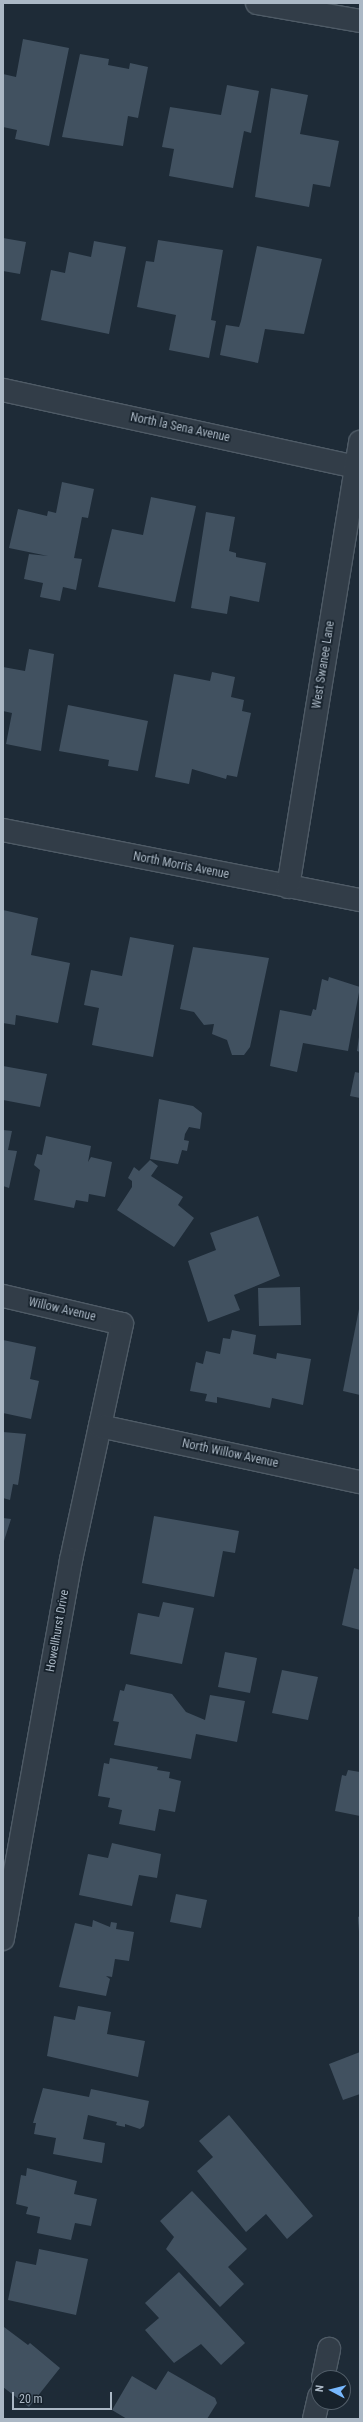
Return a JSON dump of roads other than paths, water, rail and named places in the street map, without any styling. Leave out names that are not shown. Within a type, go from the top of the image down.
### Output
[{"type":"street","points":[[257,3],[360,21]]},
{"type":"street","name":"North la Sena Avenue","points":[[3,390],[356,467]]},
{"type":"street","name":"West Swanee Lane","points":[[288,887],[360,442]]},
{"type":"street","name":"North Morris Avenue","points":[[3,830],[360,900]]},
{"type":"street","name":"Willow Avenue","points":[[3,1296],[122,1324]]},
{"type":"street","name":"Howellhurst Drive","points":[[3,1939],[71,1560],[122,1324]]},
{"type":"street","name":"North Willow Avenue","points":[[100,1426],[360,1482]]},
{"type":"street","points":[[325,2370],[329,2349]]}]
